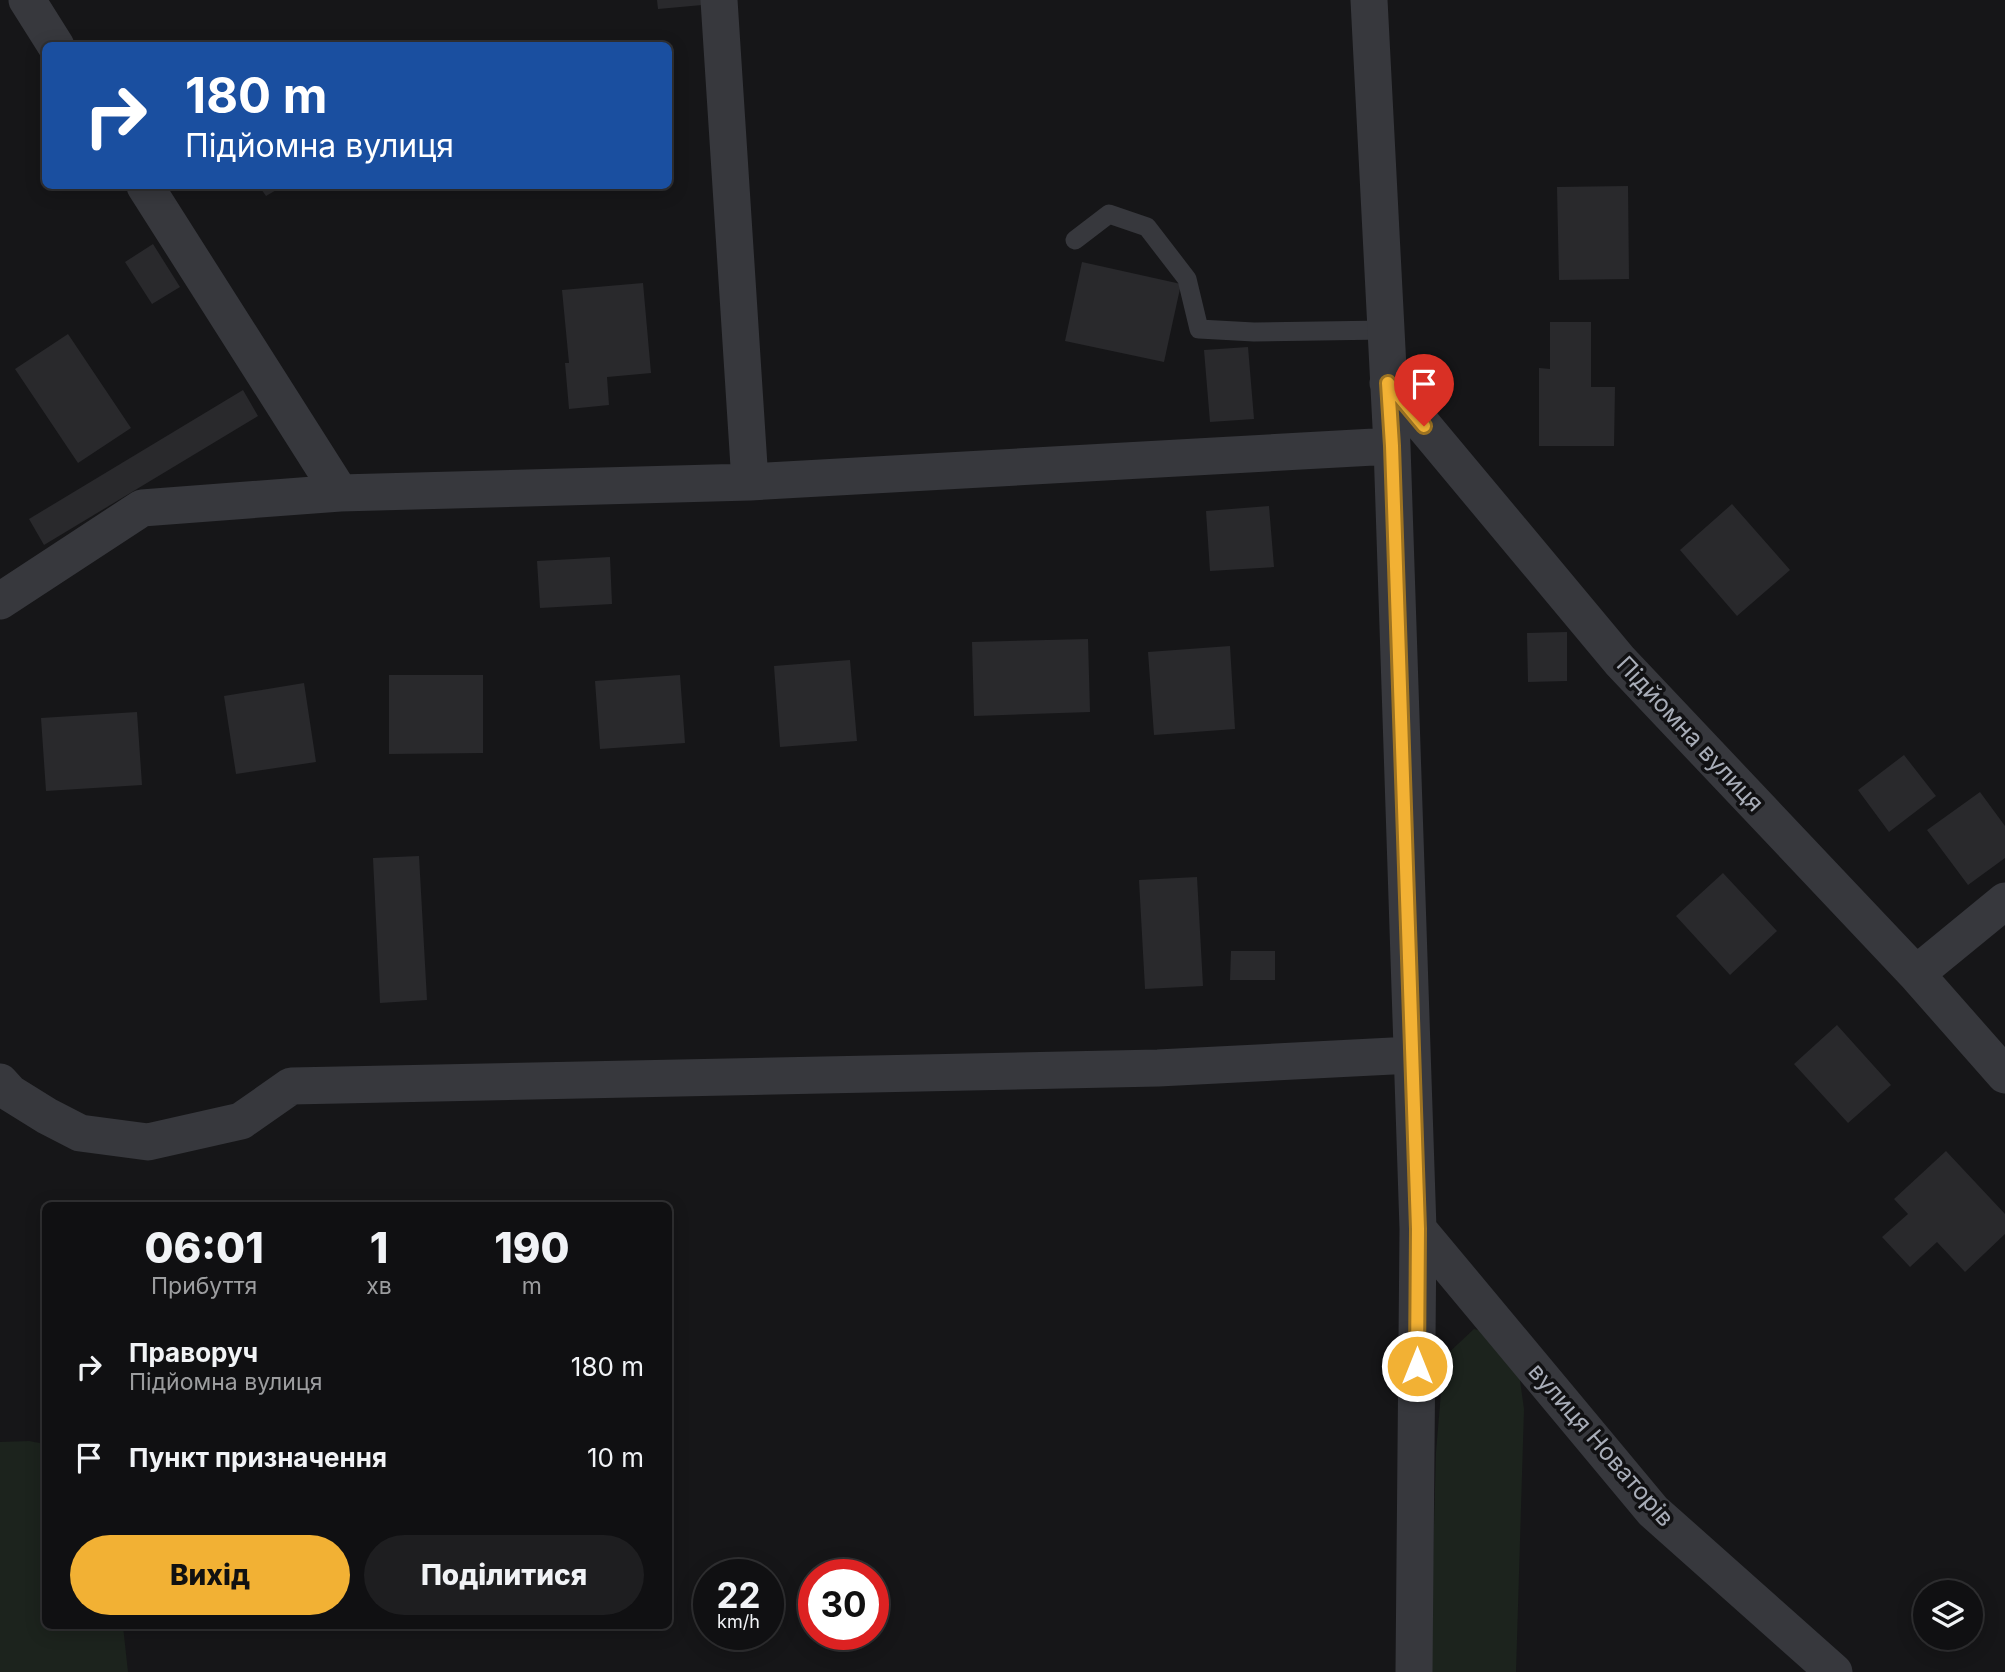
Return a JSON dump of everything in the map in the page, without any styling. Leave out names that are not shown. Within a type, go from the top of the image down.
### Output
[{"type":"street","points":[[27,0],[53,42]]},
{"type":"street","points":[[719,0],[750,482]]},
{"type":"street","points":[[1369,0],[1392,446],[1418,1229],[1414,1672]]},
{"type":"street","points":[[147,189],[340,493]]},
{"type":"street","name":"Підйомна вулиця","points":[[1388,383],[1620,661],[1916,974],[2005,1075]]},
{"type":"street","points":[[0,601],[142,508],[340,493],[750,482],[1392,446]]},
{"type":"street","points":[[1916,974],[2005,901]]},
{"type":"street","points":[[0,1082],[10,1093],[80,1133],[148,1142],[241,1121],[291,1086],[1157,1068],[1412,1055]]},
{"type":"street","name":"вулиця Новаторів","points":[[1418,1229],[1653,1511],[1834,1672]]},
{"type":"lane","points":[[1075,240],[1109,214],[1147,227],[1187,279],[1199,329],[1254,332],[1385,330]]},
{"type":"shaded area","points":[[1474,1329],[1492,1334],[1517,1359],[1524,1409],[1516,1672],[1430,1672],[1436,1452],[1444,1357]]},
{"type":"shaded area","points":[[0,1442],[42,1443],[42,1629],[123,1629],[128,1672],[0,1672]]},
{"type":"building","points":[[657,0],[702,0],[702,5],[658,9]]},
{"type":"building","points":[[1628,186],[1629,279],[1559,280],[1557,187]]},
{"type":"building","points":[[261,189],[278,189],[266,196]]},
{"type":"building","points":[[153,244],[180,287],[152,304],[125,262]]},
{"type":"building","points":[[1082,262],[1181,284],[1164,362],[1065,341]]},
{"type":"building","points":[[643,283],[651,373],[607,377],[609,405],[569,409],[565,363],[569,363],[562,290]]},
{"type":"building","points":[[1550,322],[1591,322],[1591,387],[1615,387],[1614,446],[1539,446],[1539,368],[1550,369]]},
{"type":"building","points":[[68,334],[131,428],[78,463],[15,369]]},
{"type":"building","points":[[1248,347],[1254,419],[1210,422],[1204,350]]},
{"type":"building","points":[[243,390],[258,416],[44,545],[29,519]]},
{"type":"building","points":[[1732,504],[1790,570],[1737,616],[1680,550]]},
{"type":"building","points":[[1269,506],[1274,567],[1210,571],[1206,511]]},
{"type":"building","points":[[610,557],[612,604],[540,608],[537,561]]},
{"type":"building","points":[[1567,632],[1567,681],[1528,682],[1527,633]]},
{"type":"building","points":[[1088,639],[1090,712],[974,716],[972,642]]},
{"type":"building","points":[[1230,646],[1235,729],[1154,735],[1148,652]]},
{"type":"building","points":[[850,660],[857,741],[780,747],[774,666]]},
{"type":"building","points":[[389,675],[483,675],[483,753],[389,754]]},
{"type":"building","points":[[680,675],[685,743],[600,749],[595,681]]},
{"type":"building","points":[[304,683],[316,762],[236,774],[224,696]]},
{"type":"building","points":[[137,712],[142,785],[46,791],[41,718]]},
{"type":"building","points":[[1904,755],[1936,796],[1889,832],[1858,790]]},
{"type":"building","points":[[1980,792],[2005,826],[2005,858],[1968,885],[1927,830]]},
{"type":"building","points":[[419,856],[427,1000],[380,1003],[373,858]]},
{"type":"building","points":[[1723,873],[1777,931],[1730,975],[1676,916]]},
{"type":"building","points":[[1197,877],[1203,986],[1145,989],[1139,880]]},
{"type":"building","points":[[1231,951],[1275,951],[1275,980],[1230,980]]},
{"type":"building","points":[[1837,1025],[1891,1085],[1848,1123],[1794,1064]]},
{"type":"building","points":[[1946,1151],[2005,1214],[2005,1234],[1965,1272],[1937,1242],[1910,1267],[1882,1237],[1908,1214],[1894,1199]]},
{"type":"route","points":[[1417,1366],[1418,1229],[1388,383],[1424,426]]}]
